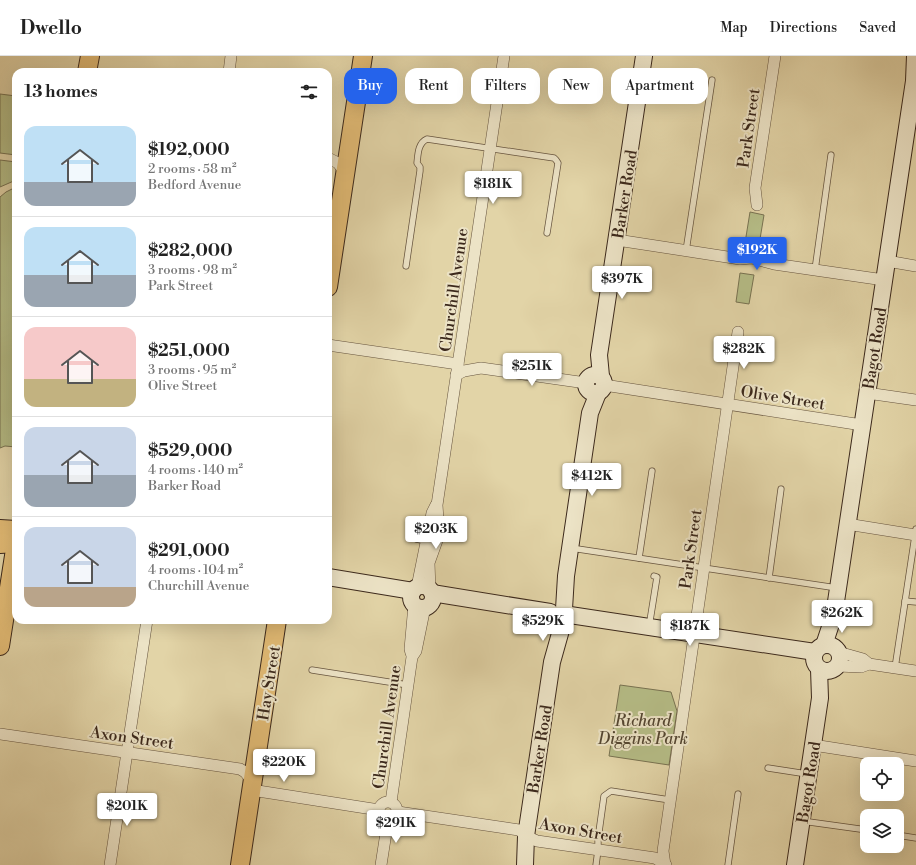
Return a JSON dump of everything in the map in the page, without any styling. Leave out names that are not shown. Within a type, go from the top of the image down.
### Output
[{"type":"main road","points":[[88,68],[90,56]]},
{"type":"main road","points":[[332,261],[363,56]]},
{"type":"main road","points":[[0,530],[12,530]]},
{"type":"main road","points":[[0,544],[12,543]]},
{"type":"main road","points":[[0,562],[9,585]]},
{"type":"main road","points":[[0,646],[12,567]]},
{"type":"main road","name":"Hay Street","points":[[240,865],[276,624]]},
{"type":"street","points":[[230,68],[231,56]]},
{"type":"street","name":"Churchill Avenue","points":[[421,597],[439,535],[437,505],[504,56]]},
{"type":"street","name":"Barker Road","points":[[525,865],[526,836],[558,618],[566,576],[644,56]]},
{"type":"street","name":"Park Street","points":[[757,205],[755,188],[775,56]]},
{"type":"street","name":"Bagot Road","points":[[795,865],[915,79],[914,56]]},
{"type":"street","points":[[332,160],[338,163],[346,172]]},
{"type":"street","points":[[617,240],[740,259],[752,258],[765,262],[884,280]]},
{"type":"street","points":[[887,262],[916,266]]},
{"type":"street","name":"Park Street","points":[[665,865],[663,851],[738,332]]},
{"type":"street","points":[[332,346],[458,364]]},
{"type":"street","name":"Olive Street","points":[[460,350],[469,361],[481,368]]},
{"type":"street","name":"Olive Street","points":[[456,375],[464,371],[481,368],[862,425]]},
{"type":"street","points":[[868,393],[916,400]]},
{"type":"street","name":"Churchill Avenue","points":[[391,802],[412,657],[416,651],[421,597],[421,540],[432,513],[437,505]]},
{"type":"street","points":[[847,524],[916,533]]},
{"type":"street","points":[[332,578],[421,597]]},
{"type":"street","points":[[332,588],[421,597],[827,658],[863,659],[869,664],[916,672]]},
{"type":"street","points":[[558,618],[649,627],[693,638]]},
{"type":"street","points":[[110,865],[145,624]]},
{"type":"street","name":"Axon Street","points":[[0,734],[240,769],[245,772],[252,786]]},
{"type":"street","points":[[813,745],[916,760]]},
{"type":"street","points":[[252,786],[379,810]]},
{"type":"street","points":[[391,802],[397,807],[398,812],[394,818],[385,820],[380,816],[379,810],[383,803],[391,802]]},
{"type":"street","name":"Axon Street","points":[[398,812],[519,830],[526,836],[537,841],[655,858],[665,865]]},
{"type":"street","points":[[381,865],[388,820]]},
{"type":"street","name":"Barker Road","points":[[517,865],[526,836]]},
{"type":"lane","points":[[686,251],[712,80]]},
{"type":"lane","points":[[406,266],[420,171],[420,166],[417,163],[421,143],[428,139],[556,160],[558,164],[547,233]]},
{"type":"lane","points":[[815,270],[831,155]]},
{"type":"lane","points":[[639,558],[652,471]]},
{"type":"lane","points":[[769,578],[782,489]]},
{"type":"lane","points":[[895,668],[916,533]]},
{"type":"lane","points":[[570,548],[838,588]]},
{"type":"lane","points":[[649,627],[657,577],[654,576]]},
{"type":"lane","points":[[905,601],[916,602]]},
{"type":"lane","points":[[312,670],[408,685]]},
{"type":"lane","points":[[768,768],[809,774]]},
{"type":"lane","points":[[596,865],[604,796],[611,791],[670,800]]},
{"type":"lane","points":[[728,865],[738,794]]},
{"type":"lane","points":[[802,820],[860,829]]},
{"type":"lane","points":[[904,836],[916,838]]},
{"type":"green space","points":[[0,94],[12,96],[12,154],[0,153]]},
{"type":"green space","points":[[0,160],[12,162],[12,182],[0,187]]},
{"type":"green space","points":[[12,189],[12,447],[5,446],[0,448],[0,197]]},
{"type":"green space","points":[[750,212],[764,215],[759,245],[745,243]]},
{"type":"green space","points":[[740,273],[754,275],[749,304],[736,302]]},
{"type":"green space","name":"Richard Diggins Park","points":[[620,685],[671,692],[677,711],[669,765],[609,756]]}]
